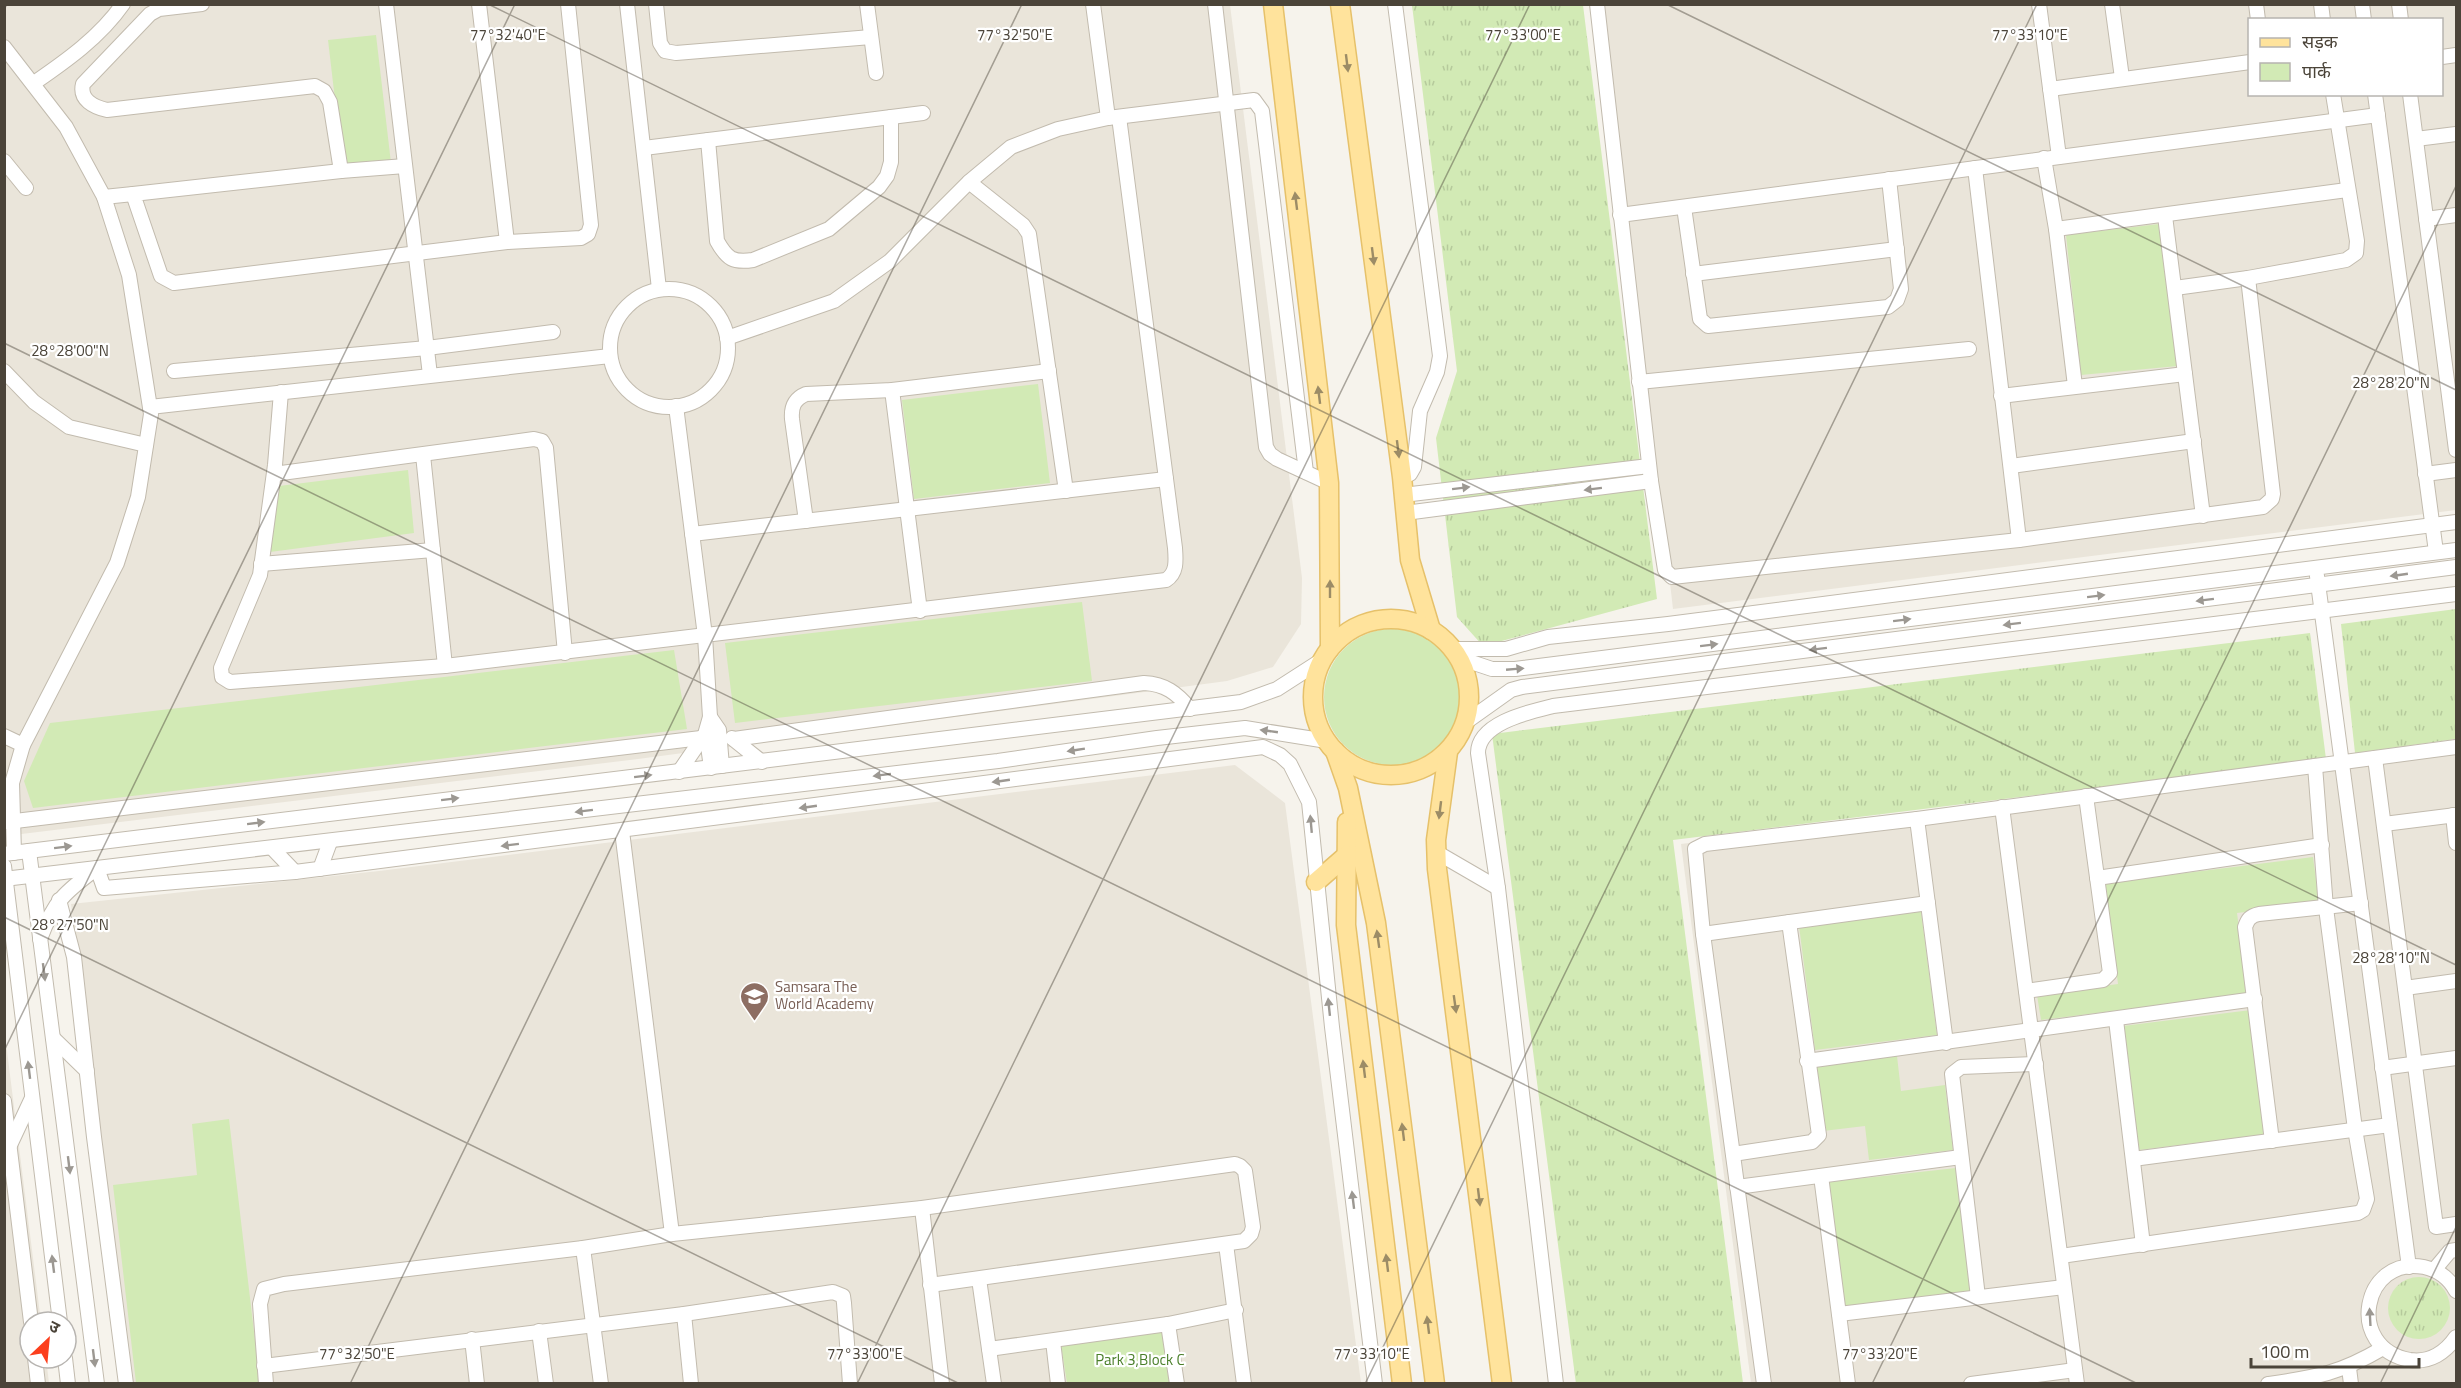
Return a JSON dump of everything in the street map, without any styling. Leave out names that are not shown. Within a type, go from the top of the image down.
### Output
[{"type":"main road","points":[[1273,4],[1329,483],[1326,654],[1316,677],[1313,699],[1315,713],[1348,788],[1376,923],[1436,1383]]},
{"type":"main road","points":[[1340,4],[1410,560],[1431,630]]},
{"type":"main road","points":[[1326,654],[1363,625],[1392,619],[1412,622],[1431,630],[1455,653],[1469,685],[1466,722],[1448,752],[1436,762],[1413,772],[1391,775],[1357,767],[1331,746]]},
{"type":"main road","points":[[1448,752],[1436,852],[1502,1383]]},
{"type":"main road","points":[[1348,788],[1346,925],[1402,1383]]},
{"type":"main road","points":[[1316,882],[1347,855]]},
{"type":"street","points":[[34,83],[74,56],[117,14],[123,4]]},
{"type":"street","points":[[202,4],[159,9],[150,14],[83,84],[82,89],[87,102],[96,108],[107,110],[315,86],[324,92],[330,102],[341,171]]},
{"type":"street","points":[[386,4],[430,375]]},
{"type":"street","points":[[479,4],[507,242]]},
{"type":"street","points":[[133,194],[161,276],[174,283],[507,242],[581,238],[588,234],[591,225],[568,4]]},
{"type":"street","points":[[627,4],[659,289]]},
{"type":"street","points":[[656,4],[660,43],[664,51],[676,54],[872,37]]},
{"type":"street","points":[[867,4],[876,74]]},
{"type":"street","points":[[280,392],[274,474],[260,575],[221,668],[222,677],[230,682],[445,666],[565,653],[1166,580],[1172,576],[1176,562],[1166,479],[1114,117],[1093,4]]},
{"type":"street","points":[[1215,4],[1266,447],[1277,459],[1329,483]]},
{"type":"street","points":[[1395,4],[1440,356],[1437,372],[1420,411],[1414,467],[1402,486]]},
{"type":"street","points":[[1597,4],[1651,481],[1665,570],[1672,577],[2019,540],[2263,507],[2272,500],[2273,494],[2248,278]]},
{"type":"street","points":[[2039,4],[2059,157]]},
{"type":"street","points":[[2112,4],[2122,78]]},
{"type":"street","points":[[4,47],[66,127],[104,197],[129,275],[150,406],[138,497],[117,563],[23,745],[12,783],[9,822],[16,853],[32,876],[97,1383]]},
{"type":"street","points":[[2050,89],[2248,62]]},
{"type":"street","points":[[2175,288],[2248,278],[2346,260],[2356,253],[2357,241],[2332,96]]},
{"type":"street","points":[[2375,96],[2436,552]]},
{"type":"street","points":[[2410,96],[2457,450]]},
{"type":"street","points":[[727,338],[834,301],[890,261],[969,182],[1011,147],[1058,129],[1114,117],[1254,100],[1262,111],[1306,472]]},
{"type":"street","points":[[644,148],[923,113]]},
{"type":"street","points":[[1620,215],[2378,115]]},
{"type":"street","points":[[708,140],[717,241],[725,256],[740,262],[753,260],[829,229],[879,187],[887,176],[891,162],[891,117]]},
{"type":"street","points":[[2416,139],[2457,134]]},
{"type":"street","points":[[2044,158],[2056,229],[2075,386]]},
{"type":"street","points":[[4,161],[26,188]]},
{"type":"street","points":[[104,197],[405,166]]},
{"type":"street","points":[[1975,168],[2019,540]]},
{"type":"street","points":[[1684,207],[1700,319],[1708,326],[1888,307],[1897,300],[1901,289],[1889,179]]},
{"type":"street","points":[[969,182],[1028,230],[1066,491]]},
{"type":"street","points":[[2056,229],[2165,216],[2347,189]]},
{"type":"street","points":[[2427,219],[2457,215]]},
{"type":"street","points":[[2165,216],[2203,516]]},
{"type":"street","points":[[1694,274],[1897,249]]},
{"type":"street","points":[[659,289],[678,289],[695,295],[711,306],[722,321],[727,338],[727,357],[721,375],[710,390],[694,401],[676,406],[658,405],[640,399],[626,388],[615,373],[610,356],[610,337],[616,320],[627,306],[642,295],[659,289]]},
{"type":"street","points":[[174,371],[427,348],[553,332]]},
{"type":"street","points":[[1639,381],[1969,350]]},
{"type":"street","points":[[150,406],[610,356]]},
{"type":"street","points":[[4,371],[34,402],[69,427],[146,445]]},
{"type":"street","points":[[806,521],[792,419],[792,409],[798,397],[806,394],[892,390],[1048,371]]},
{"type":"street","points":[[2001,396],[2185,374]]},
{"type":"street","points":[[892,390],[920,611]]},
{"type":"street","points":[[676,406],[705,636],[709,734],[716,767]]},
{"type":"street","points":[[274,474],[534,439],[542,441],[546,448],[565,653]]},
{"type":"street","points":[[2011,466],[2194,441]]},
{"type":"street","points":[[423,455],[445,666]]},
{"type":"street","points":[[1402,486],[1649,465]]},
{"type":"street","points":[[2425,474],[2457,470]]},
{"type":"street","points":[[692,534],[1166,479]]},
{"type":"street","points":[[1405,513],[1651,481]]},
{"type":"street","points":[[1455,653],[1506,649],[1548,637],[1668,624],[2457,522]]},
{"type":"street","points":[[261,564],[433,550]]},
{"type":"street","points":[[1455,653],[1492,669],[1515,669],[2457,550]]},
{"type":"street","points":[[1466,722],[1511,690],[1522,687],[2457,567]]},
{"type":"street","points":[[2316,568],[2409,1267]]},
{"type":"street","points":[[1556,1383],[1479,745],[1488,731],[1518,715],[1553,706],[2322,613],[2457,594]]},
{"type":"street","points":[[16,853],[1241,702],[1277,689],[1326,654]]},
{"type":"street","points":[[9,822],[709,734],[734,739],[1144,683],[1164,685],[1190,709]]},
{"type":"street","points":[[59,1310],[5,874],[32,876],[330,842],[998,761],[1177,735],[1245,728],[1331,746]]},
{"type":"street","points":[[679,772],[709,734]]},
{"type":"street","points":[[1163,759],[1177,735]]},
{"type":"street","points":[[4,736],[23,745]]},
{"type":"street","points":[[734,739],[762,762]]},
{"type":"street","points":[[97,868],[104,888],[295,872],[1263,747],[1290,764],[1307,796],[1375,1383]]},
{"type":"street","points":[[1764,1383],[1703,934],[1695,849],[1699,846],[2457,747]]},
{"type":"street","points":[[2375,758],[2436,1227],[2457,1224]]},
{"type":"street","points":[[2061,1256],[2358,1213],[2363,1210],[2367,1199],[2355,1129],[2326,908],[2315,766]]},
{"type":"street","points":[[2026,990],[2103,980],[2110,973],[2086,796]]},
{"type":"street","points":[[1971,1383],[2076,1377],[2002,807]]},
{"type":"street","points":[[2384,824],[2455,815],[2457,843]]},
{"type":"street","points":[[1917,819],[1946,1043]]},
{"type":"street","points":[[622,831],[672,1234]]},
{"type":"street","points":[[320,869],[330,842]]},
{"type":"street","points":[[2097,878],[2322,845]]},
{"type":"street","points":[[272,848],[295,872]]},
{"type":"street","points":[[1436,852],[1498,888]]},
{"type":"street","points":[[40,939],[48,918],[59,900],[68,890],[97,868]]},
{"type":"street","points":[[59,900],[74,957],[126,1383]]},
{"type":"street","points":[[1703,934],[1928,903]]},
{"type":"street","points":[[2272,1140],[2245,927],[2247,920],[2259,914],[2361,903]]},
{"type":"street","points":[[1733,1154],[1812,1142],[1819,1131],[1807,1061],[1789,922]]},
{"type":"street","points":[[4,927],[14,942]]},
{"type":"street","points":[[2405,988],[2457,981]]},
{"type":"street","points":[[1807,1061],[2031,1032],[2255,999]]},
{"type":"street","points":[[2116,1020],[2143,1245]]},
{"type":"street","points":[[53,1038],[87,1071]]},
{"type":"street","points":[[2382,1068],[2457,1058]]},
{"type":"street","points":[[1978,1297],[1952,1074],[1961,1067],[2036,1064]]},
{"type":"street","points":[[10,1145],[32,1097]]},
{"type":"street","points":[[4,1101],[30,1310]]},
{"type":"street","points":[[2133,1159],[2390,1125]]},
{"type":"street","points":[[1737,1187],[1961,1156]]},
{"type":"street","points":[[266,1383],[260,1304],[264,1289],[284,1284],[583,1248],[672,1234],[922,1208],[1235,1164],[1245,1171],[1253,1227],[1251,1234],[1244,1240],[930,1286]]},
{"type":"street","points":[[1821,1176],[1848,1383]]},
{"type":"street","points":[[922,1208],[942,1383]]},
{"type":"street","points":[[1226,1244],[1244,1383]]},
{"type":"street","points":[[583,1248],[601,1383]]},
{"type":"street","points":[[2434,1270],[2450,1251],[2457,1250]]},
{"type":"street","points":[[2456,1337],[2449,1348],[2433,1358],[2418,1361],[2397,1357],[2383,1348],[2371,1331],[2368,1315],[2371,1295],[2381,1280],[2398,1269],[2415,1266],[2434,1270],[2451,1281],[2457,1291]]},
{"type":"street","points":[[979,1279],[994,1383]]},
{"type":"street","points":[[1839,1314],[2064,1287]]},
{"type":"street","points":[[264,1366],[684,1314],[838,1292],[843,1296],[844,1303],[845,1383]]},
{"type":"street","points":[[989,1349],[1168,1324],[1236,1310]]},
{"type":"street","points":[[684,1314],[691,1383]]},
{"type":"street","points":[[1168,1324],[1177,1383]]},
{"type":"street","points":[[539,1331],[546,1383]]},
{"type":"street","points":[[472,1339],[477,1383]]},
{"type":"street","points":[[1053,1341],[1058,1383]]},
{"type":"street","points":[[2268,1383],[2321,1377],[2349,1368],[2383,1348]]},
{"type":"street","points":[[2349,1368],[2351,1383]]},
{"type":"shaded area","points":[[4,5],[1230,5],[1302,578],[1301,624],[1273,667],[1227,681],[638,759],[5,836]]},
{"type":"shaded area","points":[[1604,5],[2456,5],[2456,510],[1673,609]]},
{"type":"shaded area","points":[[2456,742],[2456,1383],[1751,1383],[1681,844]]},
{"type":"shaded area","points":[[1235,765],[1285,803],[1361,1383],[129,1383],[71,904],[379,871]]},
{"type":"shaded area","points":[[4,1027],[39,1310],[18,1310],[18,1370],[47,1370],[49,1383],[5,1383]]},
{"type":"green space","points":[[1412,5],[1583,5],[1657,599],[1483,646],[1457,617],[1436,438],[1457,371]]},
{"type":"green space","points":[[376,35],[391,163],[343,168],[328,40]]},
{"type":"green space","points":[[2159,224],[2178,366],[2081,375],[2066,235]]},
{"type":"green space","points":[[1038,384],[1050,483],[914,499],[902,400]]},
{"type":"green space","points":[[408,470],[414,533],[270,552],[279,486]]},
{"type":"green space","points":[[1082,602],[1092,681],[735,723],[725,643]]},
{"type":"green space","points":[[2456,609],[2456,739],[2355,753],[2341,624]]},
{"type":"green space","points":[[1392,629],[1418,634],[1430,640],[1440,649],[1449,659],[1455,671],[1460,697],[1455,723],[1449,735],[1440,745],[1430,754],[1418,760],[1392,765],[1366,760],[1354,754],[1344,745],[1335,735],[1329,723],[1324,697],[1329,671],[1335,659],[1344,649],[1354,640],[1366,634]]},
{"type":"green space","points":[[2310,633],[2326,759],[1673,840],[1743,1383],[1576,1384],[1492,734]]},
{"type":"green space","points":[[674,650],[687,729],[33,808],[24,781],[50,723]]},
{"type":"green space","points":[[2313,857],[2319,903],[2237,913],[2248,994],[2041,1020],[2037,995],[2118,984],[2105,883]]},
{"type":"green space","points":[[1921,911],[1937,1035],[1815,1050],[1799,926]]},
{"type":"green space","points":[[2251,1010],[2267,1134],[2139,1150],[2123,1026]]},
{"type":"green space","points":[[1897,1056],[1901,1091],[1945,1085],[1953,1150],[1869,1160],[1865,1126],[1823,1131],[1815,1066]]},
{"type":"green space","points":[[229,1119],[260,1383],[136,1383],[113,1185],[197,1175],[192,1124]]},
{"type":"green space","points":[[1956,1168],[1971,1294],[1844,1308],[1829,1182]]},
{"type":"green space","points":[[2413,1277],[2425,1277],[2441,1286],[2448,1296],[2450,1308],[2448,1320],[2441,1330],[2425,1339],[2413,1339],[2402,1334],[2393,1325],[2388,1314],[2388,1302],[2393,1291],[2402,1282]]},
{"type":"green space","name":"Park 3,Block C","points":[[1162,1332],[1169,1383],[1067,1383],[1061,1345]]},
{"type":"place","name":"Samsara The World Academy","points":[[754,1022]]}]
